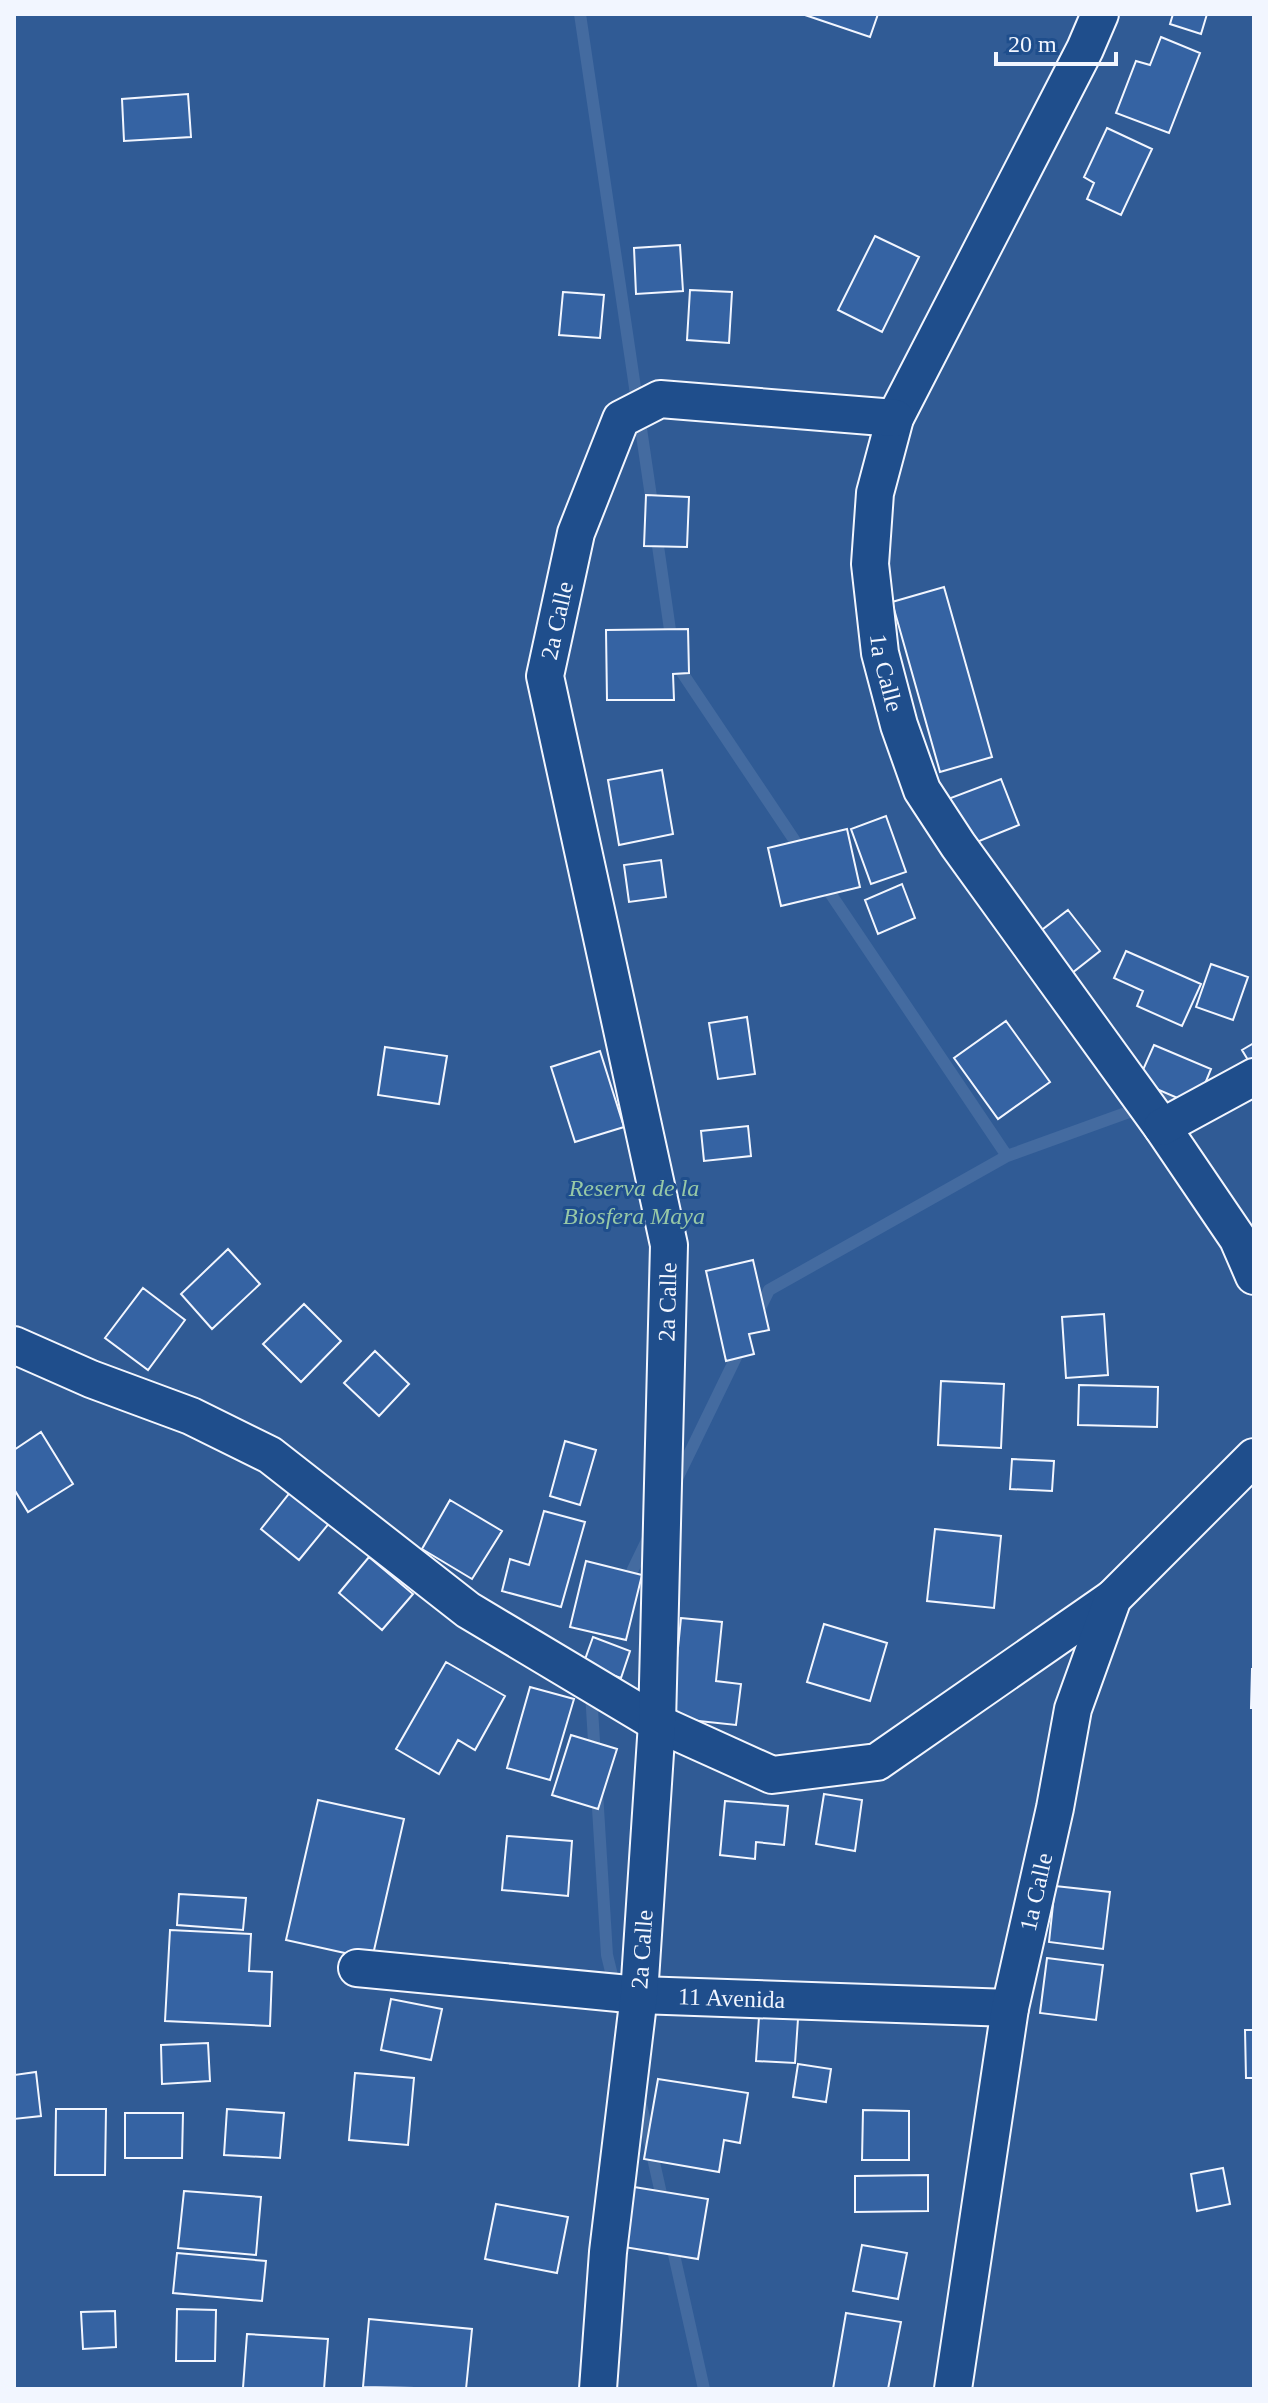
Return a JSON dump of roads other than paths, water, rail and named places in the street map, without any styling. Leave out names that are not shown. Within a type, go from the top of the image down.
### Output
[{"type":"street","name":"1a Calle","points":[[1100,14],[1085,49],[895,418],[875,493],[870,564],[880,653],[899,725],[922,790],[958,845],[1162,1127],[1238,1239],[1254,1276]]},
{"type":"street","name":"2a Calle","points":[[598,2389],[608,2252],[639,1995],[657,1723],[669,1245],[545,676],[576,533],[621,419],[660,399],[895,418]]},
{"type":"street","points":[[1162,1127],[1254,1077]]},
{"type":"street","points":[[14,1345],[91,1379],[191,1416],[270,1455],[468,1610],[657,1723],[772,1775],[877,1762],[1113,1598]]},
{"type":"street","name":"1a Calle","points":[[953,2389],[1010,2008],[1055,1808],[1073,1709],[1113,1598],[1254,1457]]},
{"type":"street","name":"11 Avenida","points":[[357,1968],[639,1995],[1010,2008]]},
{"type":"waterway","points":[[580,14],[653,510]]},
{"type":"waterway","points":[[656,532],[672,644]]},
{"type":"waterway","points":[[675,662],[803,853]]},
{"type":"waterway","points":[[822,881],[1007,1156]]},
{"type":"waterway","points":[[756,1316],[769,1290],[1007,1156],[1187,1091]]},
{"type":"waterway","points":[[674,1485],[741,1347]]},
{"type":"waterway","points":[[625,1586],[650,1534]]},
{"type":"waterway","points":[[591,1692],[595,1758]]},
{"type":"waterway","points":[[597,1792],[607,1955],[615,1988]]},
{"type":"waterway","points":[[640,2100],[664,2207]]},
{"type":"waterway","points":[[671,2241],[704,2389]]},
{"type":"park label","name":"Reserva de la Biosfera Maya","points":[[634,1202]]}]
